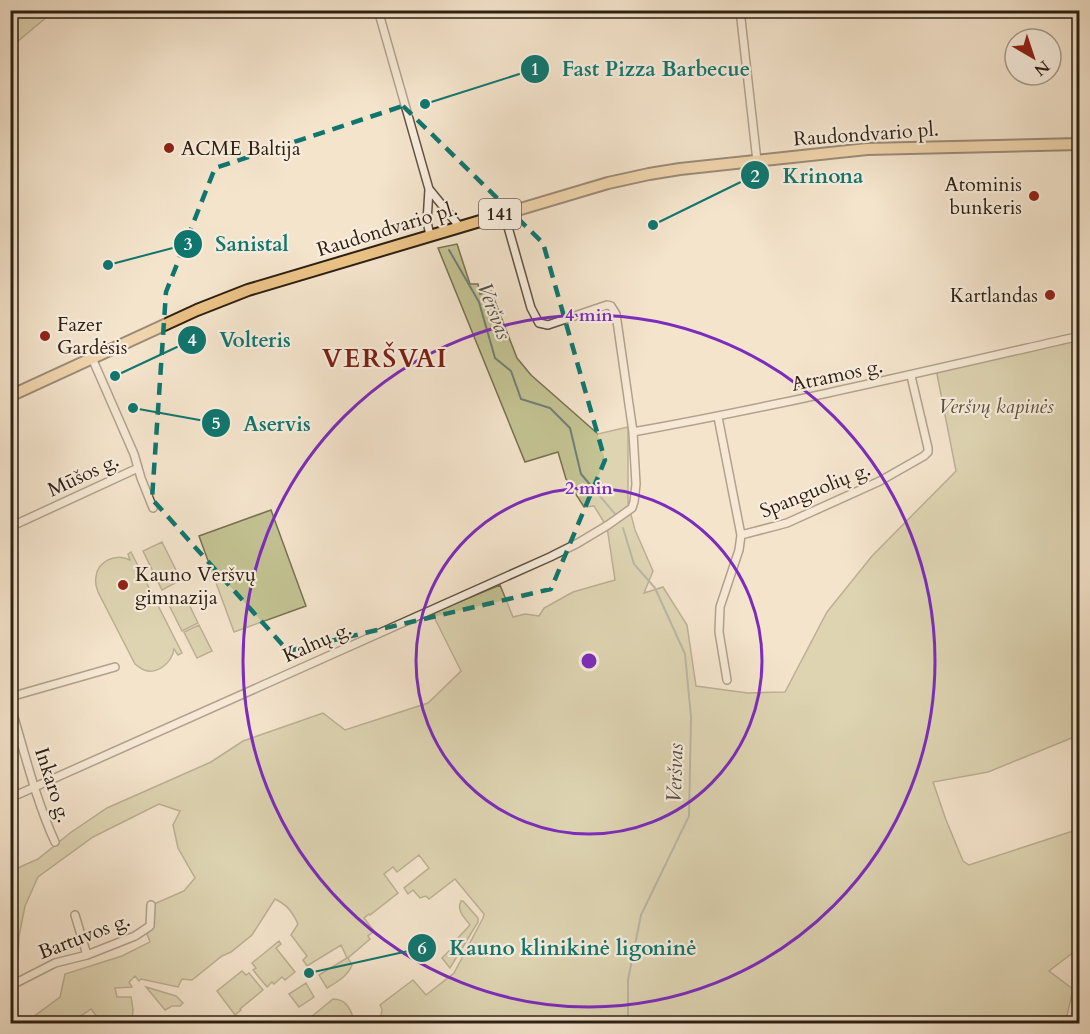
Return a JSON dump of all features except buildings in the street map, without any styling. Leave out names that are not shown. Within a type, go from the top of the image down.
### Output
[{"type":"main road","name":"Raudondvario pl.","points":[[10,396],[197,310],[248,290],[608,183],[649,174],[867,149],[1080,144]]},
{"type":"street","points":[[378,10],[429,189],[427,211],[430,235]]},
{"type":"street","points":[[740,10],[757,161]]},
{"type":"street","points":[[429,189],[459,226]]},
{"type":"street","points":[[504,213],[531,308],[539,323],[548,325],[607,305],[614,309],[633,432]]},
{"type":"street","name":"Atramos g.","points":[[633,432],[718,417],[911,376],[1080,336]]},
{"type":"street","points":[[92,358],[134,454],[153,508]]},
{"type":"street","name":"Spanguolių g.","points":[[727,680],[719,632],[720,607],[739,550],[741,535],[787,523],[880,481],[924,456],[928,448],[911,376]]},
{"type":"street","points":[[718,417],[741,535]]},
{"type":"street","name":"Kalnų g.","points":[[10,798],[578,543],[632,508],[636,484],[633,432]]},
{"type":"street","name":"Mūšos g.","points":[[10,527],[138,468]]},
{"type":"street","points":[[10,697],[115,667]]},
{"type":"street","name":"Inkaro g.","points":[[10,704],[55,842]]},
{"type":"street","name":"Bartuvos g.","points":[[10,986],[55,963],[87,955],[146,930],[151,922],[151,905]]},
{"type":"street","points":[[75,915],[87,955]]},
{"type":"highlighted area","points":[[403,106],[543,243],[605,460],[551,589],[288,651],[152,499],[166,292],[215,168]]},
{"type":"green space","points":[[11,10],[54,10],[54,11],[11,47]]},
{"type":"green space","name":"Veršvų kapinės","points":[[457,244],[470,284],[478,284],[480,294],[491,291],[517,358],[531,375],[598,434],[628,427],[628,503],[635,530],[653,571],[644,593],[663,587],[687,625],[696,686],[748,693],[785,692],[827,612],[872,556],[956,471],[936,369],[1079,336],[1079,735],[988,772],[933,782],[963,861],[969,865],[1079,829],[1079,948],[1049,971],[1073,989],[1066,1020],[1073,1023],[380,1023],[382,1009],[380,1005],[413,980],[426,995],[454,973],[484,914],[455,879],[429,899],[426,896],[420,898],[413,890],[408,894],[404,888],[429,868],[419,855],[397,872],[393,867],[384,874],[398,893],[364,918],[374,931],[368,936],[370,939],[348,958],[352,965],[347,973],[327,988],[319,975],[347,958],[341,945],[307,966],[303,960],[307,956],[291,935],[298,924],[294,915],[275,899],[252,935],[192,980],[182,979],[178,987],[141,979],[139,981],[135,976],[129,982],[132,987],[115,988],[117,997],[131,997],[132,1023],[102,1023],[91,1009],[81,1016],[87,1023],[25,1023],[60,997],[65,974],[122,956],[150,942],[147,934],[154,926],[154,904],[184,891],[195,878],[178,848],[173,825],[180,811],[159,804],[93,837],[38,877],[25,906],[19,936],[18,959],[11,965],[11,871],[38,859],[70,833],[107,808],[211,762],[243,741],[323,713],[345,730],[428,703],[461,671],[432,613],[500,585],[513,617],[525,614],[539,616],[544,608],[573,592],[615,580],[607,527],[594,506],[584,507],[566,479],[558,452],[525,462],[438,248]]},
{"type":"green space","points":[[271,510],[306,606],[234,632],[199,536]]},
{"type":"green space","points":[[162,542],[181,580],[162,590],[143,551]]},
{"type":"green space","points":[[131,552],[182,653],[178,655],[174,649],[167,663],[154,671],[143,670],[135,664],[96,586],[97,571],[104,563],[119,557],[130,560],[128,554]]},
{"type":"green space","points":[[184,594],[198,623],[182,631],[168,603]]},
{"type":"green space","points":[[199,625],[212,651],[197,658],[184,632]]},
{"type":"green space","points":[[461,901],[478,918],[478,922],[450,968],[442,958],[470,925],[460,911]]},
{"type":"green space","points":[[279,941],[281,944],[276,948],[295,972],[285,980],[282,977],[267,987],[253,970],[256,968],[252,963]]},
{"type":"green space","points":[[242,971],[246,975],[249,973],[263,990],[235,1015],[217,991]]},
{"type":"green space","points":[[306,983],[314,997],[299,1007],[289,994]]},
{"type":"green space","points":[[146,987],[176,996],[183,1003],[165,1010]]},
{"type":"green space","points":[[333,999],[338,999],[347,1006],[354,1021],[350,1023],[304,1023]]},
{"type":"waterway","name":"Veršvas","points":[[449,250],[479,302],[495,358],[511,371],[521,399],[550,408],[570,428],[581,474],[616,515]]},
{"type":"waterway","name":"Veršvas","points":[[623,528],[634,564],[655,588],[685,654],[691,717],[689,816],[641,915],[628,980],[628,1024]]},
{"type":"place","name":"Fast Pizza Barbecue","points":[[425,104]]},
{"type":"place","name":"ACME Baltija","points":[[169,148]]},
{"type":"place","name":"Atominis bunkeris","points":[[1034,196]]},
{"type":"place","name":"Krinona","points":[[653,225]]},
{"type":"place","name":"Sanistal","points":[[108,265]]},
{"type":"place","name":"Kartlandas","points":[[1050,295]]},
{"type":"place","name":"Fazer Gardėsis","points":[[45,336]]},
{"type":"place","name":"Volteris","points":[[115,376]]},
{"type":"place","name":"Aservis","points":[[133,408]]},
{"type":"place","name":"Kauno Veršvų gimnazija","points":[[123,585]]},
{"type":"place","name":"Kauno klinikinė ligoninė","points":[[309,973]]},
{"type":"district","name":"VERŠVAI","points":[[385,358]]}]
